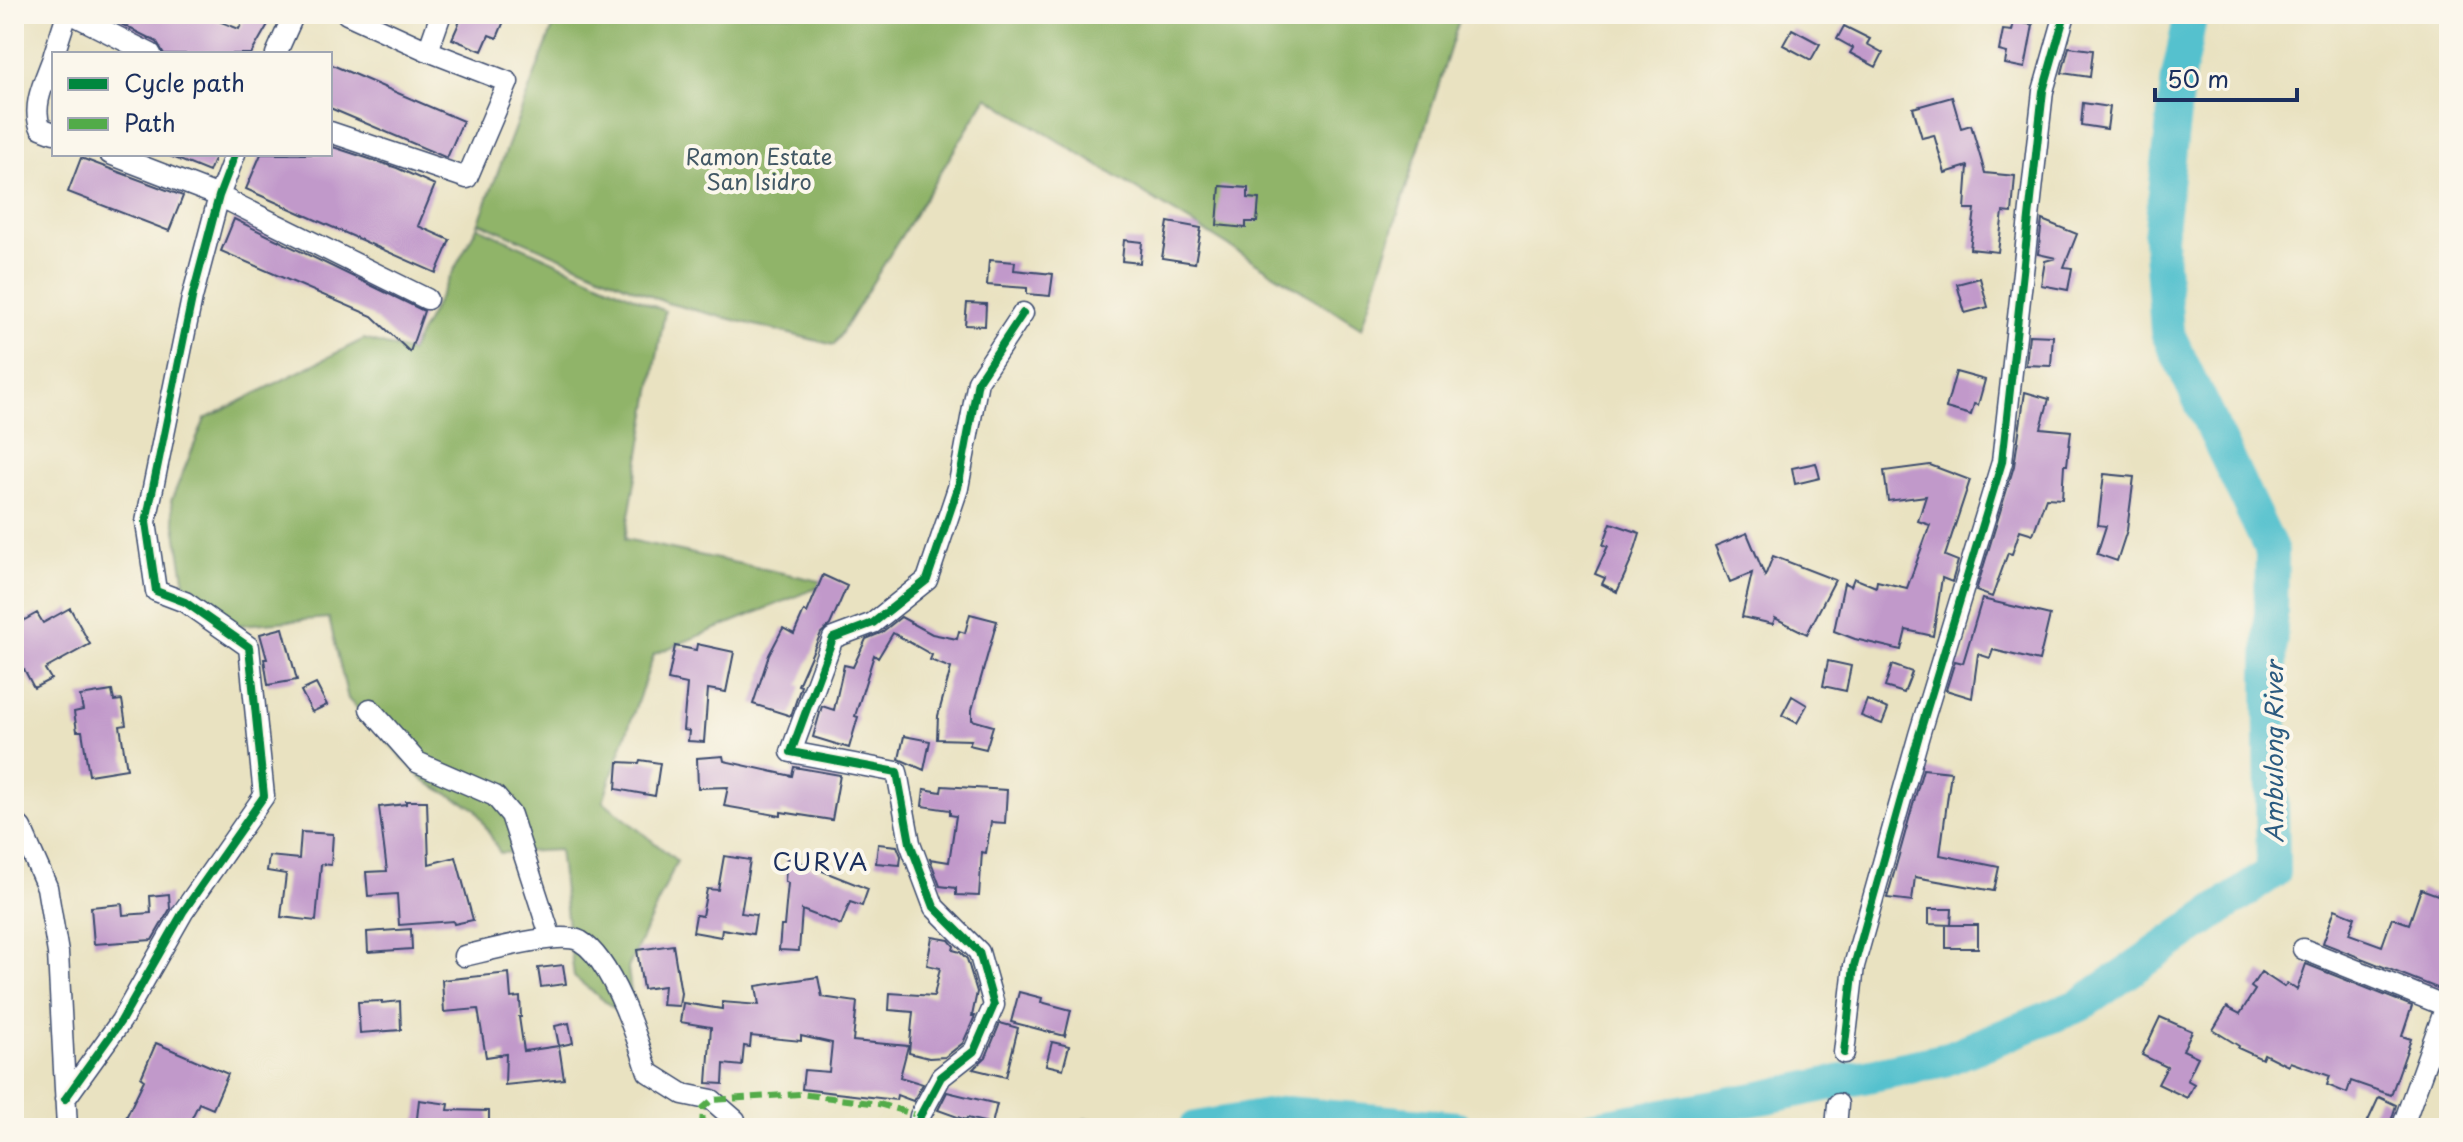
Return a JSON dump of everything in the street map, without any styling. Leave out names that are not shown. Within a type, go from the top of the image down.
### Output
[{"type":"street","points":[[55,52],[70,14],[147,52]]},
{"type":"street","points":[[277,52],[294,14]]},
{"type":"street","points":[[332,133],[467,178],[508,82],[428,51],[347,14]]},
{"type":"street","points":[[428,51],[441,14]]},
{"type":"street","points":[[1844,1053],[1854,966],[1919,735],[2002,462],[2043,91],[2065,14]]},
{"type":"street","points":[[52,60],[37,106],[36,119],[41,128],[52,132]]},
{"type":"street","points":[[115,156],[219,196],[427,299]]},
{"type":"street","points":[[65,1099],[121,1021],[183,912],[264,796],[249,647],[185,602],[156,591],[146,522],[192,298],[219,196],[234,156]]},
{"type":"street","points":[[918,1128],[920,1116],[941,1077],[974,1051],[994,1005],[979,952],[934,907],[910,843],[897,772],[791,752],[833,638],[873,623],[927,580],[958,488],[978,381],[1023,313]]},
{"type":"street","points":[[370,709],[417,762],[495,796],[511,815],[551,938]]},
{"type":"street","points":[[14,821],[21,828],[47,887],[58,953],[67,1128]]},
{"type":"street","points":[[464,956],[551,938],[579,940],[598,959],[612,980],[637,1037],[648,1072],[683,1094],[712,1100],[735,1120],[734,1128]]},
{"type":"street","points":[[2303,949],[2446,1006],[2402,1128]]},
{"type":"street","points":[[1836,1128],[1838,1104]]},
{"type":"green space","name":"Ramon Estate San Isidro","points":[[558,14],[1461,14],[1362,328],[987,97],[834,345],[667,303],[479,222],[478,227],[665,311],[625,539],[829,583],[654,654],[603,801],[677,861],[628,968],[635,1025],[574,977],[559,850],[500,853],[476,809],[424,781],[348,699],[329,618],[227,626],[186,590],[171,501],[205,419],[364,339],[410,352],[477,227]]},
{"type":"water","points":[[1085,1119],[1155,1126],[1157,1128],[1076,1128]]},
{"type":"building","points":[[123,14],[201,14],[239,29],[246,14],[274,14],[252,52],[163,52],[157,42],[119,23]]},
{"type":"building","points":[[463,14],[507,14],[497,38],[489,35],[482,51],[452,39]]},
{"type":"building","points":[[2014,21],[2033,25],[2025,68],[2005,64],[2007,53],[1999,51],[2003,30],[2012,31]]},
{"type":"building","points":[[1844,26],[1870,39],[1867,44],[1883,53],[1876,67],[1850,53],[1853,48],[1837,39]]},
{"type":"building","points":[[1792,29],[1820,44],[1811,60],[1783,45]]},
{"type":"building","points":[[2069,47],[2093,50],[2090,77],[2062,73]]},
{"type":"building","points":[[332,65],[463,121],[447,158],[332,109]]},
{"type":"building","points":[[1952,97],[1961,128],[1971,125],[1985,173],[2015,176],[2012,213],[2003,212],[1998,252],[1970,249],[1975,209],[1965,209],[1968,166],[1945,173],[1934,135],[1922,138],[1913,108]]},
{"type":"building","points":[[2083,103],[2110,107],[2107,129],[2081,125]]},
{"type":"building","points":[[332,147],[397,168],[435,185],[418,226],[450,240],[436,273],[246,189],[260,156],[332,156]]},
{"type":"building","points":[[170,156],[215,156],[209,172]]},
{"type":"building","points":[[81,158],[183,196],[169,231],[68,192]]},
{"type":"building","points":[[1220,186],[1248,188],[1248,198],[1259,199],[1257,222],[1246,222],[1246,228],[1217,225]]},
{"type":"building","points":[[234,219],[424,311],[410,352],[372,316],[221,251]]},
{"type":"building","points":[[2042,220],[2077,234],[2064,267],[2072,268],[2068,290],[2041,285],[2045,261],[2056,258],[2038,254]]},
{"type":"building","points":[[1168,222],[1201,228],[1195,263],[1162,258]]},
{"type":"building","points":[[1124,240],[1142,242],[1140,263],[1122,261]]},
{"type":"building","points":[[989,260],[1015,262],[1014,270],[1053,274],[1050,296],[1027,294],[1027,288],[987,285]]},
{"type":"building","points":[[1980,278],[1988,307],[1965,313],[1957,284]]},
{"type":"building","points":[[967,303],[986,304],[985,326],[965,325]]},
{"type":"building","points":[[2029,335],[2053,336],[2051,366],[2026,365]]},
{"type":"building","points":[[1956,372],[1985,380],[1978,405],[1974,404],[1971,415],[1946,408]]},
{"type":"building","points":[[2025,392],[2049,399],[2041,428],[2071,431],[2067,465],[2064,465],[2062,499],[2046,498],[2033,534],[2020,530],[1992,597],[1976,591],[2014,466]]},
{"type":"building","points":[[1816,463],[1820,478],[1795,484],[1792,468]]},
{"type":"building","points":[[1930,465],[1970,480],[1945,556],[1958,561],[1952,582],[1942,578],[1933,636],[1906,630],[1901,650],[1834,631],[1844,583],[1851,586],[1854,578],[1876,587],[1877,581],[1907,588],[1930,525],[1918,521],[1926,496],[1888,501],[1884,471]]},
{"type":"building","points":[[2104,474],[2134,477],[2127,530],[2117,561],[2097,554],[2106,526],[2098,525]]},
{"type":"building","points":[[1611,523],[1640,533],[1617,592],[1602,584],[1605,578],[1595,574],[1608,546],[1603,545]]},
{"type":"building","points":[[1747,533],[1765,576],[1773,556],[1835,580],[1807,634],[1775,618],[1773,624],[1742,617],[1752,573],[1730,582],[1715,546]]},
{"type":"building","points":[[823,575],[847,586],[830,625],[821,633],[798,685],[801,686],[791,716],[753,704],[769,655],[783,628],[794,634],[804,611],[807,613]]},
{"type":"building","points":[[1982,599],[2050,615],[2039,661],[1993,650],[1990,658],[1978,654],[1972,698],[1946,690],[1955,661],[1963,663]]},
{"type":"building","points":[[70,608],[90,644],[45,669],[51,679],[34,688],[24,669],[14,674],[14,626],[37,613],[43,623]]},
{"type":"building","points":[[970,614],[997,621],[972,710],[972,720],[993,726],[986,749],[969,745],[971,740],[937,739],[938,716],[951,668],[930,660],[932,655],[893,633],[878,658],[874,655],[855,716],[858,717],[849,748],[813,737],[822,706],[834,710],[844,665],[853,667],[866,639],[881,633],[901,617],[932,634],[957,639],[959,631],[965,633]]},
{"type":"building","points":[[283,628],[297,680],[268,685],[264,659],[267,659],[260,634]]},
{"type":"building","points":[[697,644],[734,652],[726,692],[708,689],[704,742],[688,741],[689,731],[683,730],[687,684],[668,680],[675,646],[696,650]]},
{"type":"building","points":[[1828,661],[1851,666],[1846,691],[1823,686]]},
{"type":"building","points":[[1892,665],[1912,672],[1904,693],[1885,687]]},
{"type":"building","points":[[316,684],[327,705],[312,712],[301,691]]},
{"type":"building","points":[[112,691],[114,701],[122,700],[126,725],[120,726],[127,769],[89,775],[82,731],[77,731],[74,712],[83,710],[80,696]]},
{"type":"building","points":[[1792,696],[1807,705],[1797,723],[1782,715]]},
{"type":"building","points":[[1867,700],[1888,709],[1882,724],[1861,716]]},
{"type":"building","points":[[904,736],[930,741],[924,770],[899,759]]},
{"type":"building","points":[[723,756],[724,761],[792,776],[794,767],[840,775],[832,820],[781,812],[781,816],[724,806],[728,787],[698,788],[697,758]]},
{"type":"building","points":[[640,760],[660,763],[655,796],[616,789],[618,762],[639,763]]},
{"type":"building","points":[[1923,769],[1951,772],[1940,855],[1999,867],[1994,891],[1915,877],[1912,901],[1887,898]]},
{"type":"building","points":[[942,786],[1007,790],[1005,823],[991,822],[986,853],[982,852],[979,896],[956,895],[956,888],[940,886],[930,859],[949,862],[956,816],[950,815],[950,810],[922,806],[924,789],[941,792]]},
{"type":"building","points":[[406,801],[427,801],[429,864],[456,857],[473,920],[454,924],[453,921],[399,925],[397,894],[368,896],[366,872],[387,871],[379,807],[406,804]]},
{"type":"building","points":[[301,832],[333,834],[331,865],[321,864],[316,921],[281,917],[286,874],[267,871],[269,856],[299,859]]},
{"type":"building","points":[[878,844],[897,846],[900,865],[876,863]]},
{"type":"building","points":[[724,856],[750,860],[741,913],[756,915],[753,934],[722,929],[721,937],[693,932],[696,915],[702,916],[707,889],[718,890]]},
{"type":"building","points":[[787,857],[868,889],[862,906],[850,902],[841,925],[802,910],[799,951],[779,950],[788,883],[785,881]]},
{"type":"building","points":[[2421,889],[2449,899],[2449,970],[2442,990],[2323,943],[2335,909],[2355,917],[2349,934],[2382,946],[2392,918],[2409,924]]},
{"type":"building","points":[[169,894],[170,909],[152,940],[94,944],[91,907],[122,904],[123,915],[151,913],[150,896]]},
{"type":"building","points":[[1929,909],[1952,909],[1951,925],[1929,924]]},
{"type":"building","points":[[1946,925],[1978,925],[1978,948],[1946,948]]},
{"type":"building","points":[[411,929],[412,949],[368,952],[367,932]]},
{"type":"building","points":[[932,937],[949,940],[954,946],[953,950],[967,959],[977,992],[972,1016],[975,1016],[963,1043],[945,1057],[929,1058],[909,1053],[913,1012],[889,1010],[890,993],[934,996],[940,968],[927,965]]},
{"type":"building","points":[[673,945],[681,993],[679,1006],[662,1005],[664,986],[643,989],[637,950]]},
{"type":"building","points":[[2306,964],[2412,1006],[2402,1036],[2411,1039],[2391,1095],[2351,1081],[2347,1093],[2327,1085],[2330,1076],[2290,1062],[2288,1066],[2264,1054],[2262,1059],[2238,1048],[2213,1030],[2227,1007],[2240,1014],[2255,990],[2251,987],[2261,972],[2284,987],[2287,983],[2297,990]]},
{"type":"building","points":[[563,965],[566,984],[541,987],[538,968]]},
{"type":"building","points":[[509,973],[511,998],[520,997],[519,1017],[524,1051],[559,1046],[564,1079],[505,1085],[506,1054],[486,1057],[478,1009],[444,1012],[442,980]]},
{"type":"building","points":[[818,977],[822,997],[857,1002],[853,1041],[908,1046],[900,1077],[923,1084],[913,1101],[897,1095],[896,1100],[802,1089],[804,1070],[829,1072],[832,1043],[801,1036],[801,1041],[751,1036],[750,1047],[744,1046],[742,1066],[724,1064],[723,1084],[707,1083],[711,1027],[680,1022],[683,1003],[722,1009],[722,1002],[759,1005],[756,986]]},
{"type":"building","points":[[1019,992],[1071,1010],[1065,1036],[1011,1022]]},
{"type":"building","points":[[400,1001],[401,1030],[360,1033],[358,1002]]},
{"type":"building","points":[[2160,1017],[2192,1031],[2183,1050],[2198,1057],[2187,1080],[2194,1084],[2187,1098],[2158,1084],[2167,1067],[2142,1055]]},
{"type":"building","points":[[569,1023],[573,1043],[559,1046],[555,1026]]},
{"type":"building","points":[[1000,1023],[1018,1028],[1006,1077],[973,1069],[986,1057]]},
{"type":"building","points":[[1052,1042],[1069,1046],[1063,1069],[1046,1065]]},
{"type":"building","points":[[156,1043],[228,1074],[213,1109],[199,1103],[187,1128],[121,1128],[144,1080],[141,1078]]},
{"type":"building","points":[[947,1092],[997,1104],[992,1124],[966,1120],[938,1110]]},
{"type":"building","points":[[2379,1097],[2396,1105],[2389,1128],[2367,1123]]},
{"type":"building","points":[[419,1100],[449,1104],[448,1110],[489,1111],[489,1128],[416,1128]]},
{"type":"waterway","name":"Ambulong River","points":[[1591,1128],[1766,1097],[1944,1060],[2080,1005],[2273,872],[2272,552],[2167,332],[2160,237],[2178,77],[2191,14]]},
{"type":"waterway","name":"Ambulong River","points":[[1196,1128],[1286,1113],[1457,1128]]},
{"type":"marked path","points":[[702,1128],[703,1108],[712,1100],[800,1094],[879,1104],[920,1116]]},
{"type":"cycle path","points":[[1844,1053],[1854,966],[1919,735],[2002,462],[2043,91],[2065,14]]},
{"type":"cycle path","points":[[65,1099],[121,1021],[183,912],[264,796],[249,647],[185,602],[156,591],[146,522],[192,298],[219,196],[234,156]]},
{"type":"cycle path","points":[[918,1128],[920,1116],[941,1077],[974,1051],[994,1005],[979,952],[934,907],[910,843],[897,772],[791,752],[833,638],[873,623],[927,580],[958,488],[978,381],[1023,313]]},
{"type":"district","name":"CURVA","points":[[821,861]]}]
